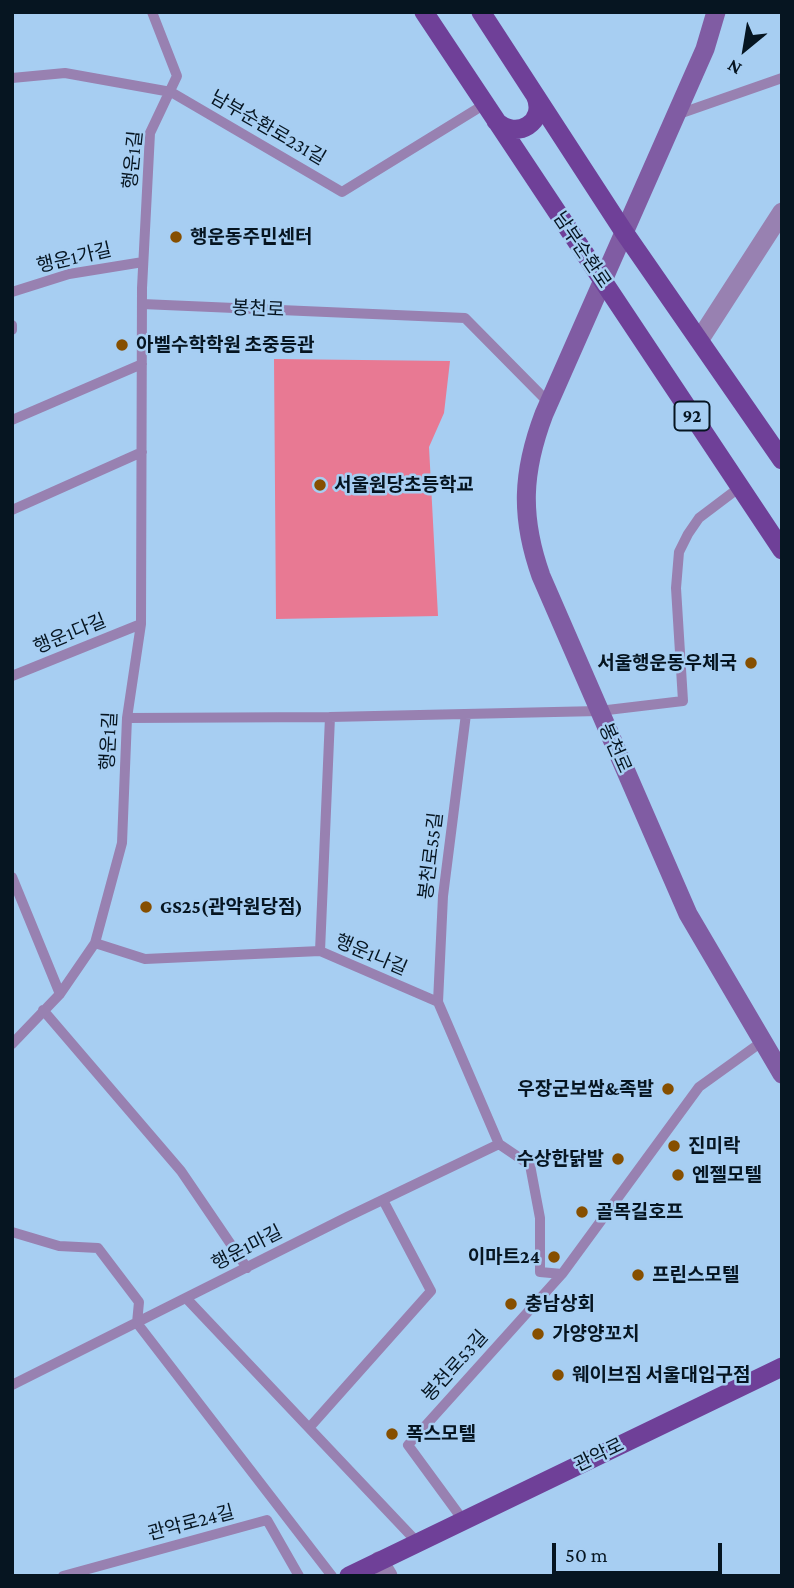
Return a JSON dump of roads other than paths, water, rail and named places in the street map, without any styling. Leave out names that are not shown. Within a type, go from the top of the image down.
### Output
[{"type":"main road","name":"남부순환로","points":[[424,12],[782,550]]},
{"type":"main road","name":"92","points":[[481,12],[624,232],[782,460]]},
{"type":"main road","name":"봉천로","points":[[716,12],[705,49],[533,442],[527,471],[527,527],[541,576],[688,914],[762,1041],[780,1064]]},
{"type":"main road","points":[[490,112],[507,129],[514,131],[528,127],[534,122],[539,108],[535,94]]},
{"type":"main road","name":"관악로","points":[[349,1576],[384,1568],[417,1542],[782,1367]]},
{"type":"street","points":[[700,339],[782,212]]},
{"type":"lane","name":"행운1길","points":[[12,1044],[60,994],[95,943],[122,843],[127,718],[141,624],[142,304],[150,133],[177,76],[152,12]]},
{"type":"lane","name":"남부순환로231길","points":[[12,78],[65,73],[171,92],[342,192],[490,112]]},
{"type":"lane","points":[[676,116],[782,78]]},
{"type":"lane","name":"행운1가길","points":[[12,292],[68,274],[143,262]]},
{"type":"lane","name":"봉천로","points":[[142,304],[465,318],[549,403]]},
{"type":"lane","points":[[12,420],[142,364]]},
{"type":"lane","points":[[12,510],[142,452]]},
{"type":"lane","points":[[127,718],[599,711],[683,701],[676,588],[679,552],[699,518],[740,487]]},
{"type":"lane","name":"행운1다길","points":[[12,676],[141,624]]},
{"type":"lane","name":"봉천로55길","points":[[438,1002],[443,895],[466,714]]},
{"type":"lane","points":[[320,951],[330,717]]},
{"type":"lane","points":[[12,877],[60,994]]},
{"type":"lane","name":"행운1나길","points":[[95,943],[145,959],[320,951],[438,1002]]},
{"type":"lane","points":[[438,1002],[499,1144],[530,1165],[540,1218],[540,1272],[562,1274]]},
{"type":"lane","points":[[43,1010],[181,1171],[247,1268]]},
{"type":"lane","name":"봉천로53길","points":[[463,1520],[408,1445],[562,1274],[699,1087],[762,1041]]},
{"type":"lane","name":"행운1마길","points":[[12,1385],[499,1144]]},
{"type":"lane","points":[[309,1428],[431,1291],[383,1200]]},
{"type":"lane","points":[[12,1232],[59,1246],[98,1248],[139,1302],[137,1323],[332,1576]]},
{"type":"lane","points":[[186,1298],[417,1542]]},
{"type":"lane","name":"관악로24길","points":[[63,1576],[267,1520],[299,1576]]},
{"type":"place","name":"행운동주민센터","points":[[176,237]]},
{"type":"place","name":"아벨수학학원 초중등관","points":[[122,345]]},
{"type":"place","name":"서울원당초등학교","points":[[320,485]]},
{"type":"place","name":"서울행운동우체국","points":[[751,663]]},
{"type":"place","name":"GS25(관악원당점)","points":[[146,907]]},
{"type":"place","name":"우장군보쌈&족발","points":[[668,1089]]},
{"type":"place","name":"진미락","points":[[674,1146]]},
{"type":"place","name":"수상한닭발","points":[[618,1159]]},
{"type":"place","name":"엔젤모텔","points":[[678,1175]]},
{"type":"place","name":"골목길호프","points":[[582,1212]]},
{"type":"place","name":"이마트24","points":[[554,1257]]},
{"type":"place","name":"프린스모텔","points":[[638,1275]]},
{"type":"place","name":"충남상회","points":[[511,1304]]},
{"type":"place","name":"가양양꼬치","points":[[538,1334]]},
{"type":"place","name":"웨이브짐 서울대입구점","points":[[558,1375]]},
{"type":"place","name":"폭스모텔","points":[[392,1434]]}]
